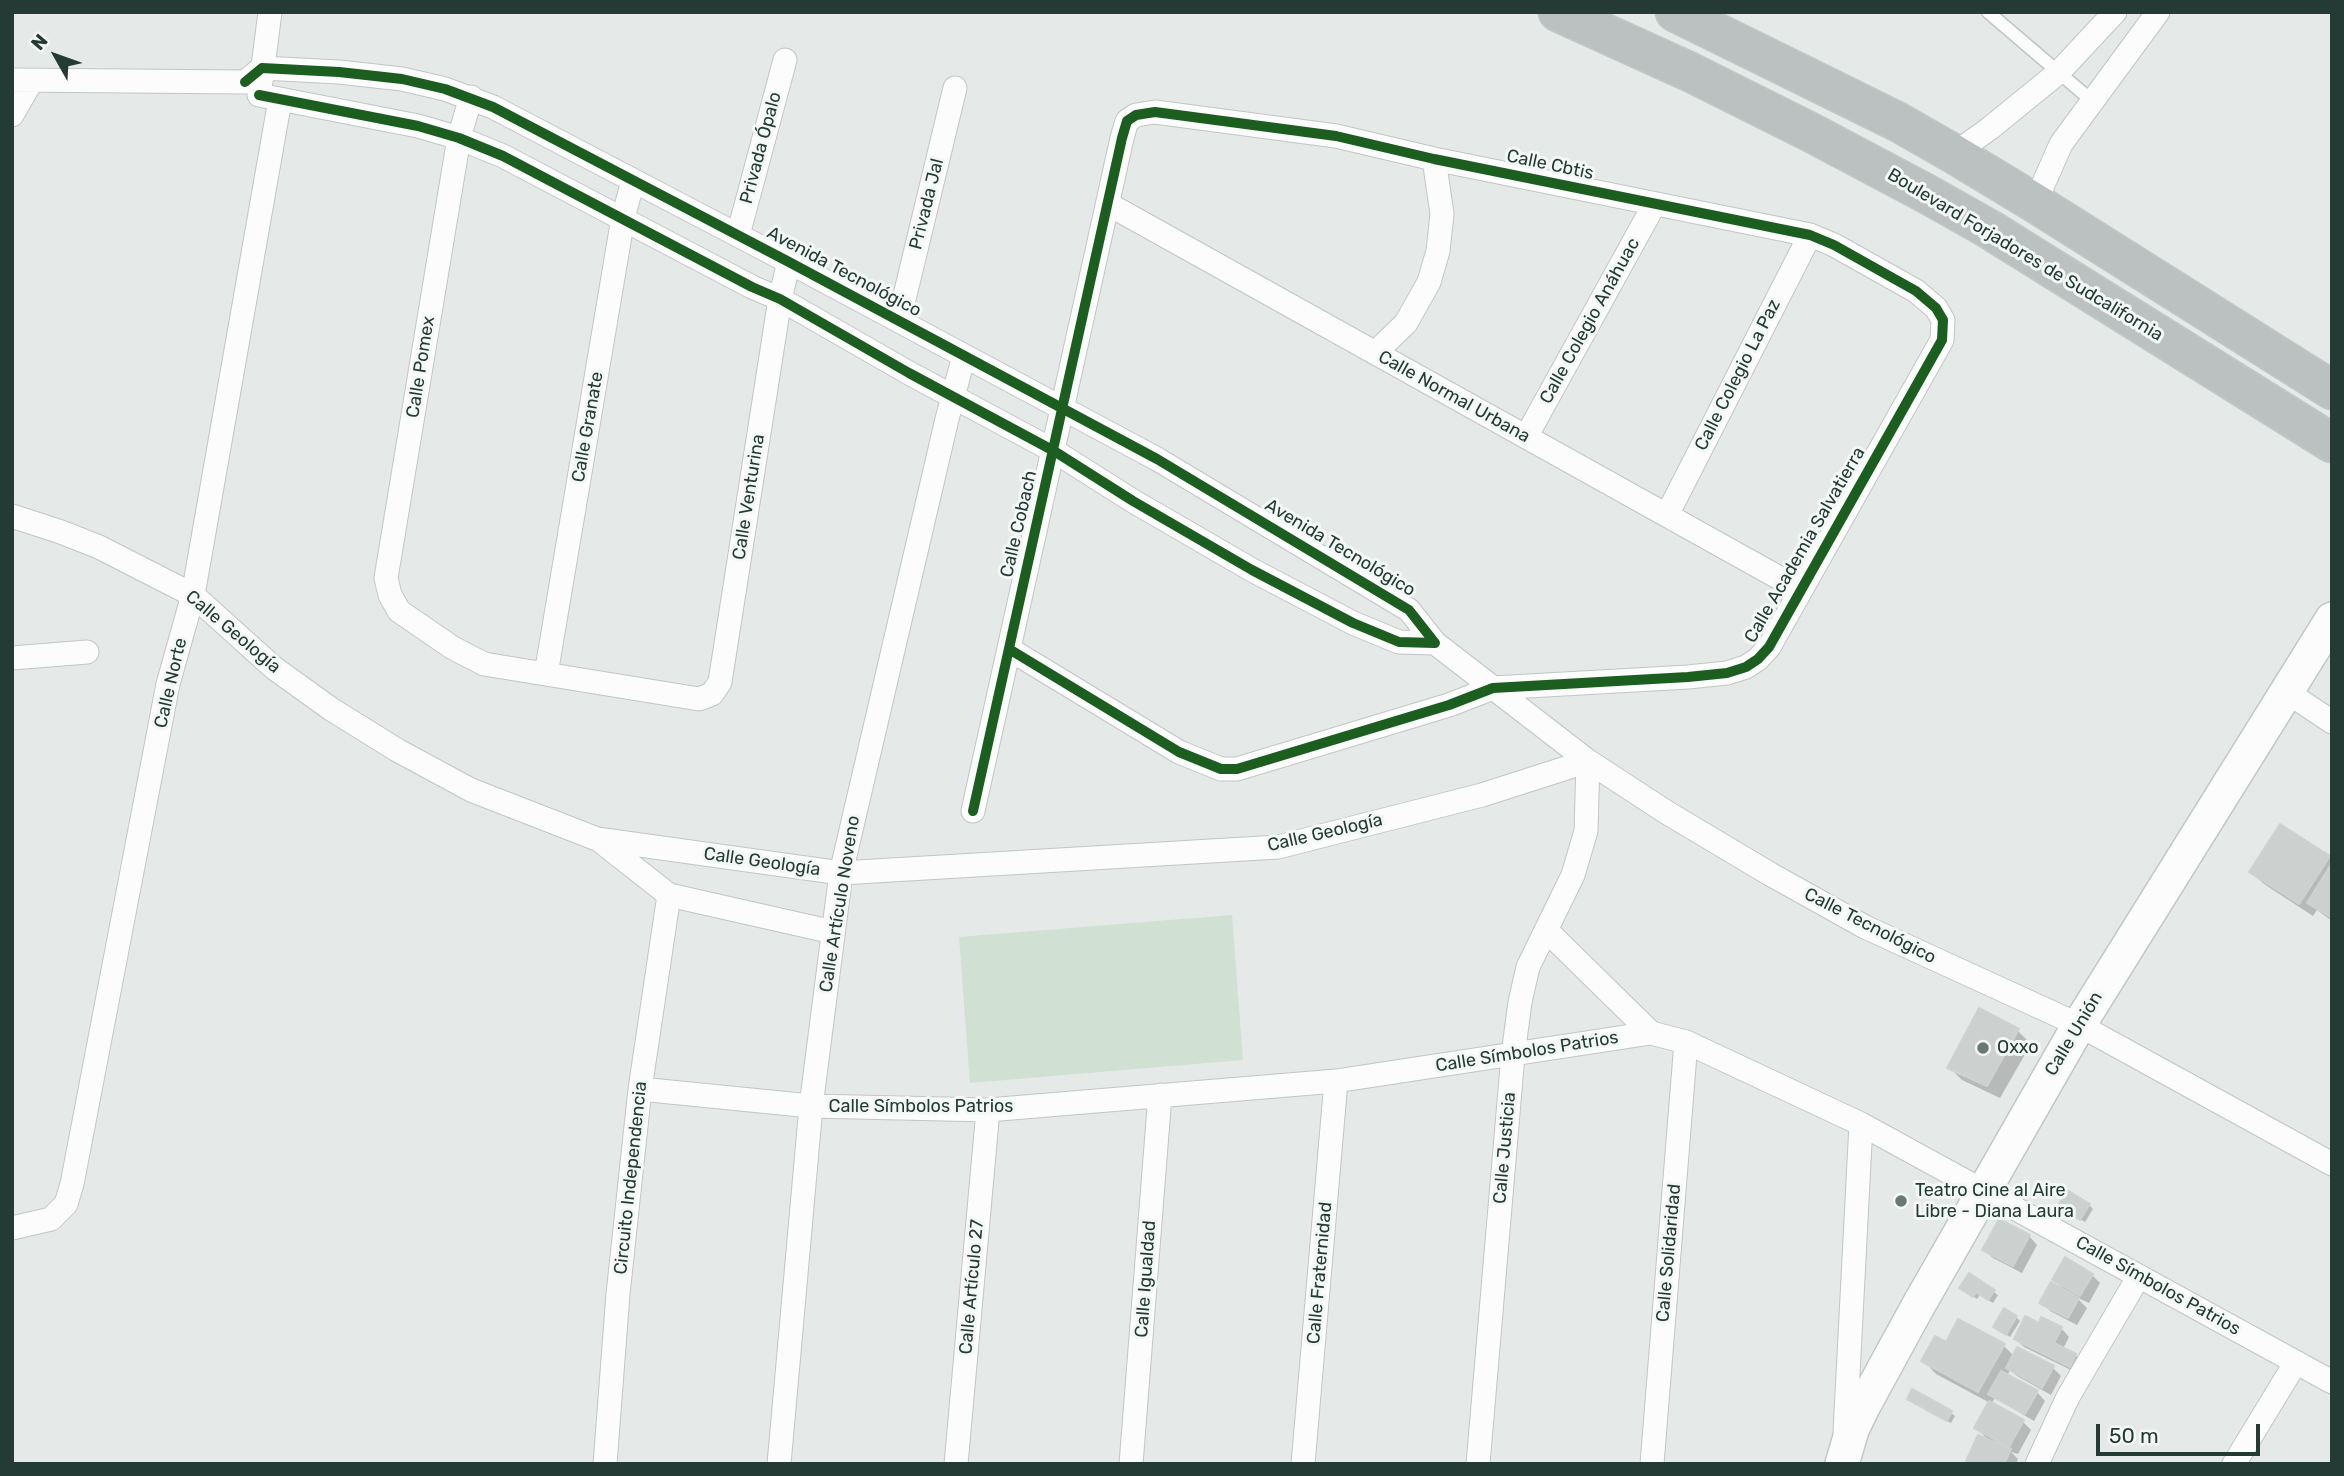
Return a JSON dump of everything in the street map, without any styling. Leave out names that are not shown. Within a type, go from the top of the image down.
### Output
[{"type":"highway","points":[[1675,12],[1898,122],[1954,154],[2035,202],[2332,390]]},
{"type":"highway","name":"Boulevard Forjadores de Sudcalifornia","points":[[1563,13],[1727,90],[1927,194],[2000,236],[2332,443]]},
{"type":"street","name":"Calle Norte","points":[[12,1228],[51,1219],[66,1204],[168,684],[193,595],[270,12]]},
{"type":"street","points":[[1954,154],[2059,72],[2115,12]]},
{"type":"street","points":[[2035,202],[2061,144],[2158,12]]},
{"type":"street","name":"Privada Ópalo","points":[[738,236],[785,60]]},
{"type":"street","name":"Avenida Tecnológico","points":[[21,81],[261,86],[339,72],[402,79],[471,97],[899,320],[1157,459],[1375,587],[1409,610],[1435,643]]},
{"type":"street","points":[[12,115],[21,81]]},
{"type":"street","name":"Avenida Tecnológico","points":[[261,86],[418,126],[459,138],[503,156],[752,287],[780,299],[909,373],[1054,451],[1133,501],[1252,570],[1353,623],[1399,642],[1435,643]]},
{"type":"street","name":"Privada Jal","points":[[899,320],[955,88]]},
{"type":"street","name":"Calle Pomex","points":[[471,97],[459,138],[386,578],[390,595],[399,611],[464,654],[484,664],[546,674]]},
{"type":"street","name":"Calle Cbtis","points":[[1127,121],[1136,115],[1155,112],[1336,136],[1654,205],[1810,235],[1833,244],[1916,291],[1927,299],[1943,320]]},
{"type":"street","name":"Calle Cobach","points":[[973,811],[1127,121]]},
{"type":"street","points":[[1375,353],[1405,323],[1429,282],[1438,251],[1442,214],[1434,159]]},
{"type":"street","name":"Calle Granate","points":[[546,674],[623,218],[633,180]]},
{"type":"street","name":"Calle Normal Urbana","points":[[1108,204],[1801,590]]},
{"type":"street","name":"Calle Colegio Anáhuac","points":[[1526,438],[1654,205]]},
{"type":"street","name":"Calle Colegio La Paz","points":[[1667,516],[1810,235]]},
{"type":"street","name":"Calle Venturina","points":[[546,674],[699,699],[712,694],[720,682],[780,299],[789,262]]},
{"type":"street","name":"Calle Academia Salvatierra","points":[[1009,649],[1179,752],[1221,769],[1237,769],[1437,709],[1493,688],[1688,677],[1727,673],[1746,667],[1769,647],[1942,340],[1943,320]]},
{"type":"street","name":"Calle Artículo Noveno","points":[[779,1464],[811,1106],[841,873],[964,356]]},
{"type":"street","name":"Calle Geología","points":[[12,516],[99,547],[193,595],[274,668],[331,709],[397,750],[471,790],[597,839],[841,873],[1278,847],[1482,795],[1588,761]]},
{"type":"street","name":"Calle Unión","points":[[1843,1458],[1869,1396],[2079,1025],[2332,619]]},
{"type":"street","name":"Calle Tecnológico","points":[[1435,643],[1588,761],[1666,813],[1770,874],[1865,927],[2079,1025],[2332,1164]]},
{"type":"street","points":[[12,658],[88,652]]},
{"type":"street","points":[[2287,692],[2332,722]]},
{"type":"street","name":"Calle Justicia","points":[[1478,1464],[1513,1055],[1520,1002],[1528,967],[1573,875],[1586,831],[1588,761]]},
{"type":"street","points":[[597,839],[669,895],[833,932]]},
{"type":"street","name":"Circuito Independencia","points":[[605,1464],[618,1294],[640,1089],[669,895]]},
{"type":"street","points":[[1546,930],[1651,1033]]},
{"type":"street","name":"Calle Símbolos Patrios","points":[[640,1089],[811,1106],[988,1110],[1336,1081],[1651,1033],[1686,1042],[1861,1124],[2332,1382]]},
{"type":"street","name":"Calle Solidaridad","points":[[1652,1464],[1686,1042]]},
{"type":"street","name":"Calle Fraternidad","points":[[1303,1464],[1336,1081]]},
{"type":"street","name":"Calle Igualdad","points":[[1132,1464],[1160,1095]]},
{"type":"street","name":"Calle Artículo 27","points":[[956,1464],[988,1110]]},
{"type":"street","points":[[1843,1458],[1861,1124]]},
{"type":"street","points":[[2037,1464],[2068,1397],[2139,1276]]},
{"type":"street","points":[[2234,1464],[2296,1362]]},
{"type":"lane","points":[[1987,12],[2091,100]]},
{"type":"green space","points":[[1232,915],[1243,1060],[970,1083],[959,937]]},
{"type":"building","points":[[2280,824],[2330,856],[2299,904],[2249,872]]},
{"type":"building","points":[[2332,863],[2332,918],[2307,903]]},
{"type":"building","name":"Oxxo","points":[[1979,1008],[2019,1029],[1987,1086],[1947,1068]]},
{"type":"building","points":[[2067,1190],[2090,1204],[2080,1220],[2058,1206]]},
{"type":"building","points":[[1999,1219],[2030,1235],[2013,1266],[1982,1250]]},
{"type":"building","points":[[2065,1257],[2093,1274],[2080,1296],[2052,1280]]},
{"type":"building","points":[[1969,1273],[1995,1290],[1988,1300],[1976,1292],[1973,1297],[1959,1288]]},
{"type":"building","points":[[2051,1282],[2079,1298],[2068,1318],[2039,1303]]},
{"type":"building","points":[[2004,1308],[2017,1316],[2006,1335],[1993,1327]]},
{"type":"building","points":[[2025,1316],[2039,1323],[2041,1317],[2062,1327],[2054,1343],[2076,1354],[2070,1367],[2014,1339]]},
{"type":"building","points":[[1958,1319],[2005,1344],[1978,1392],[1921,1361],[1935,1336],[1946,1342]]},
{"type":"building","points":[[2017,1347],[2054,1366],[2042,1388],[2006,1368]]},
{"type":"building","points":[[2001,1371],[2038,1391],[2025,1414],[1988,1394]]},
{"type":"building","points":[[1912,1389],[1952,1411],[1947,1421],[1907,1399]]},
{"type":"building","points":[[1989,1401],[2024,1420],[2009,1447],[1974,1428]]},
{"type":"building","points":[[1978,1435],[2011,1449],[2004,1464],[1971,1464],[1966,1461]]},
{"type":"cycle path","points":[[245,82],[262,68],[339,72],[402,79],[445,89],[493,107],[1157,459],[1409,610],[1435,643],[1399,642],[1353,623],[1252,570],[1133,501],[1054,451],[909,373],[780,299],[752,287],[503,156],[459,138],[418,126],[259,95]]},
{"type":"cycle path","points":[[973,811],[1122,138],[1127,121],[1136,115],[1155,112],[1336,136],[1434,159],[1810,235],[1834,245],[1916,291],[1936,308],[1943,320],[1942,340],[1769,647],[1746,667],[1727,673],[1688,677],[1493,688],[1449,705],[1237,769],[1221,769],[1179,752],[1009,649]]},
{"type":"place","name":"Oxxo","points":[[1983,1048]]},
{"type":"place","name":"Teatro Cine al Aire Libre - Diana Laura","points":[[1901,1201]]}]
